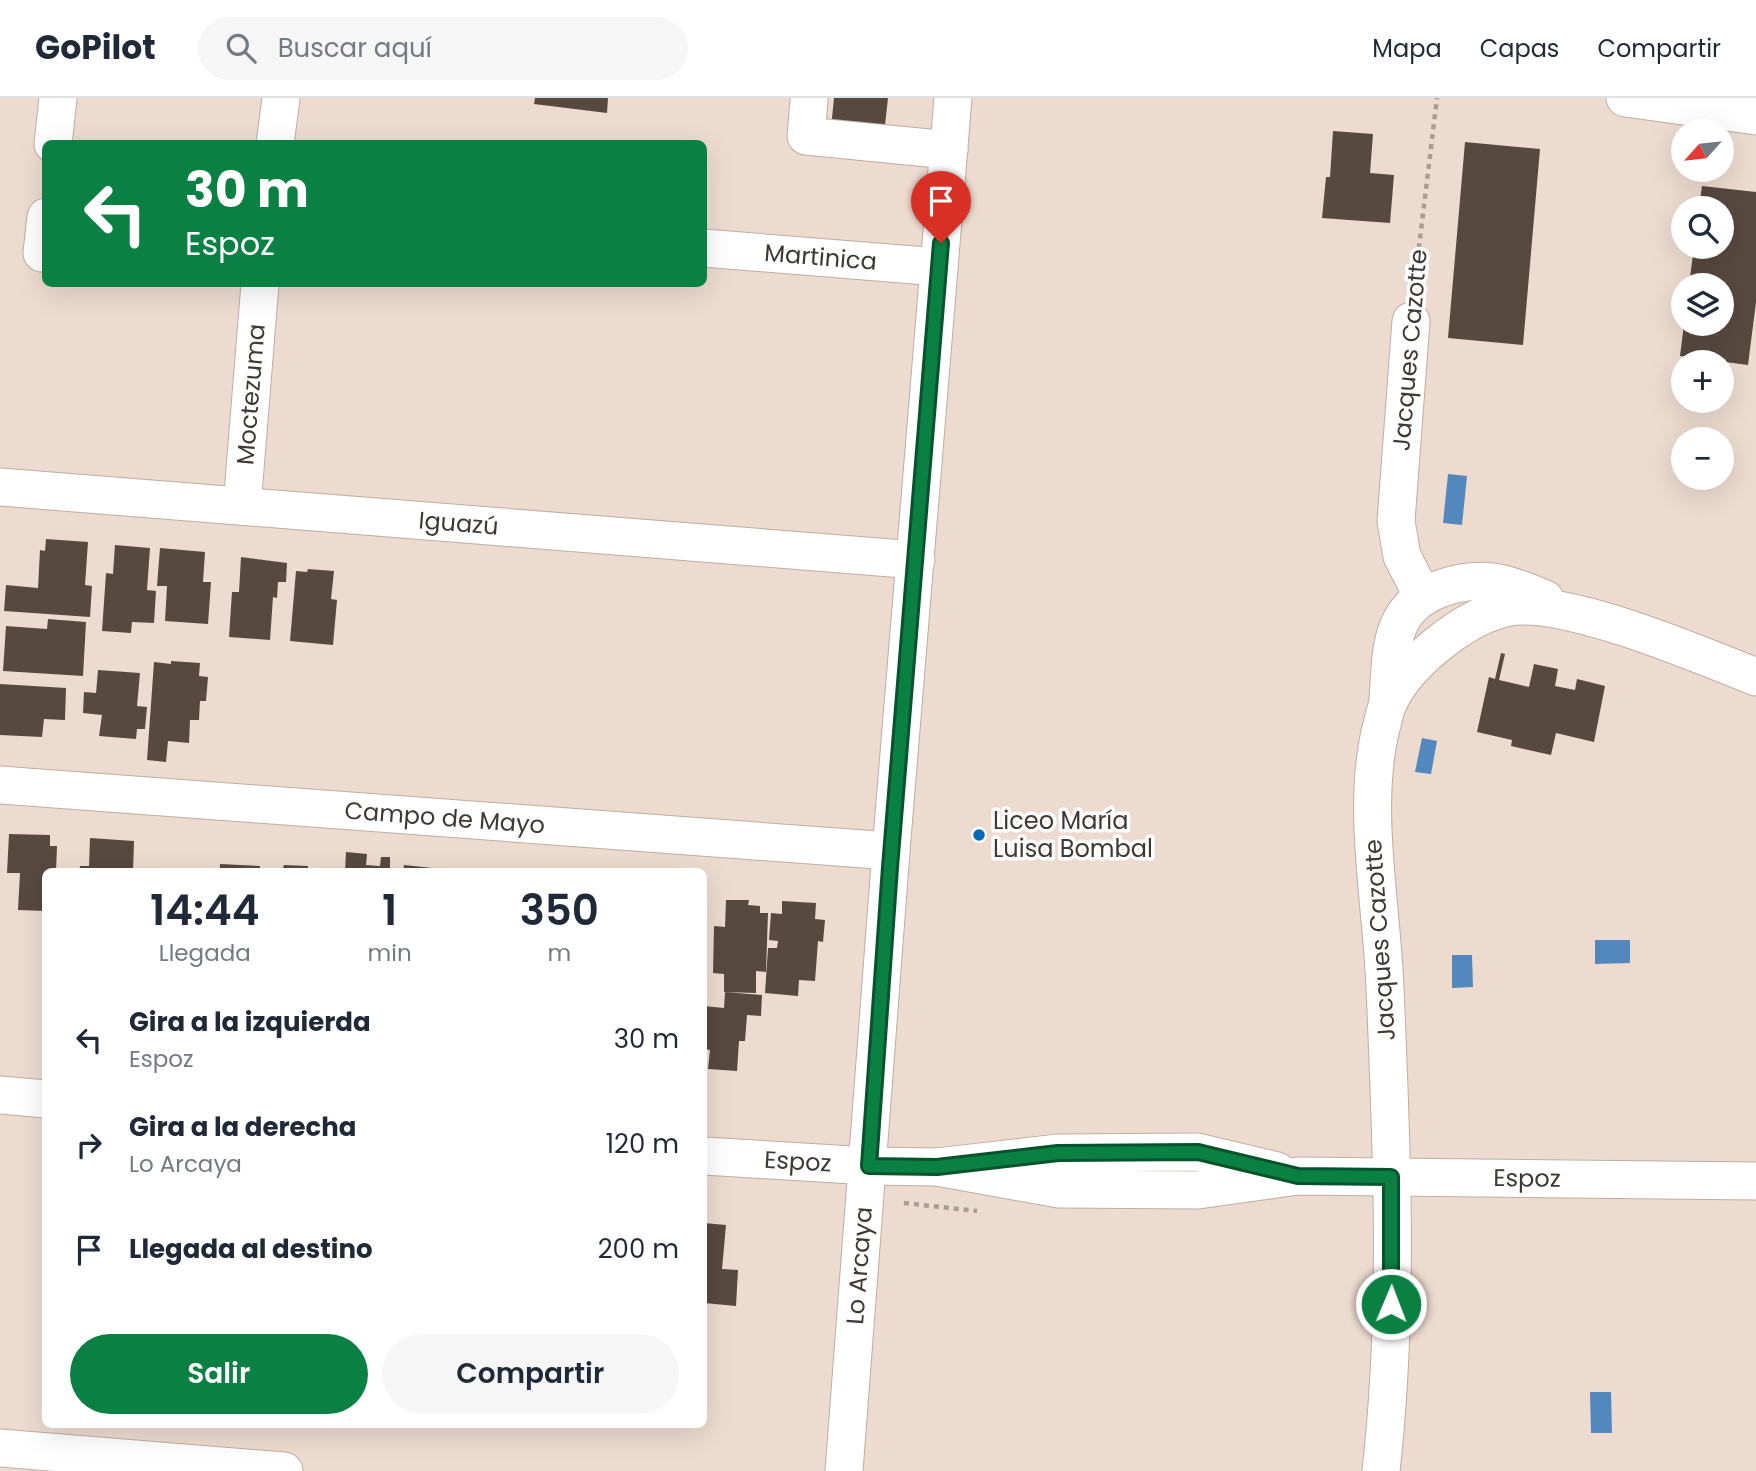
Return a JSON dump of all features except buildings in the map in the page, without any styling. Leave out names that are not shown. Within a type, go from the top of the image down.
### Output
[{"type":"street","points":[[54,140],[58,98]]},
{"type":"street","points":[[276,140],[281,98]]},
{"type":"street","name":"Lo Arcaya","points":[[844,1471],[891,851],[953,98]]},
{"type":"street","points":[[1625,98],[1756,116]]},
{"type":"street","points":[[809,102],[806,136],[949,150]]},
{"type":"street","name":"Martinica","points":[[707,248],[939,267]]},
{"type":"street","name":"Moctezuma","points":[[242,506],[260,287]]},
{"type":"street","name":"Jacques Cazotte","points":[[1410,321],[1396,521],[1402,556],[1423,597]]},
{"type":"street","name":"Iguazú","points":[[0,487],[916,561]]},
{"type":"street","name":"Jacques Cazotte","points":[[1381,1471],[1391,1326],[1391,1177],[1385,985],[1372,817],[1374,758],[1387,705],[1396,634],[1401,620],[1423,597],[1453,585],[1491,582],[1511,586],[1756,677]]},
{"type":"street","name":"Jacques Cazotte","points":[[1387,705],[1403,677],[1433,648],[1465,626],[1506,608],[1549,608],[1604,622]]},
{"type":"street","name":"Campo de Mayo","points":[[0,785],[891,851]]},
{"type":"street","points":[[0,1095],[42,1098]]},
{"type":"street","name":"Espoz","points":[[707,1156],[869,1166],[937,1167],[1058,1153],[1198,1152],[1298,1176],[1756,1181]]},
{"type":"street","points":[[0,1448],[284,1471]]},
{"type":"path","name":"Jacques Cazotte","points":[[1410,321],[1437,98]]},
{"type":"water","points":[[1448,474],[1467,476],[1462,525],[1443,523]]},
{"type":"water","points":[[1422,738],[1437,741],[1431,774],[1415,772]]},
{"type":"water","points":[[1595,940],[1630,940],[1630,963],[1595,964]]},
{"type":"water","points":[[1452,955],[1472,955],[1473,987],[1452,988]]},
{"type":"water","points":[[1590,1392],[1611,1392],[1612,1433],[1591,1433]]},
{"type":"place","name":"Liceo María Luisa Bombal","points":[[979,835]]},
{"type":"route","points":[[941,243],[890,867],[869,1166],[937,1167],[1058,1153],[1198,1152],[1298,1176],[1391,1177],[1391,1304]]}]
